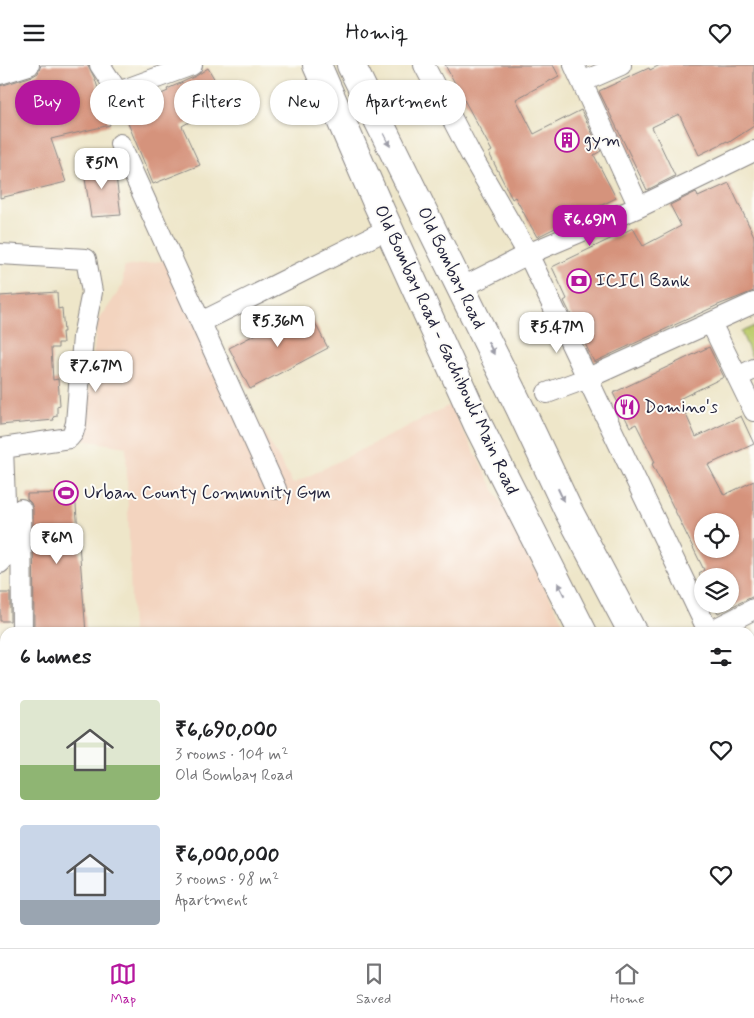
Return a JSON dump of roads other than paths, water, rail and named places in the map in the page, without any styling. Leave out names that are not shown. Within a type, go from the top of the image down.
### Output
[{"type":"main road","name":"Old Bombay Road - Gachibowli Main Road","points":[[317,65],[388,229],[478,425],[580,627]]},
{"type":"main road","name":"Old Bombay Road","points":[[351,65],[524,416],[568,510],[630,627]]},
{"type":"street","points":[[0,74],[29,65]]},
{"type":"street","points":[[100,65],[118,91],[192,65]]},
{"type":"street","points":[[424,65],[470,155],[528,254],[706,627]]},
{"type":"street","points":[[621,65],[578,74],[639,207]]},
{"type":"street","points":[[120,145],[276,489]]},
{"type":"street","points":[[461,288],[528,254],[639,207],[754,151]]},
{"type":"street","points":[[200,322],[388,229]]},
{"type":"street","points":[[0,254],[86,259],[92,292],[83,337],[76,423],[73,433],[68,438],[2,447],[7,555],[0,563]]},
{"type":"street","points":[[547,393],[588,378],[754,303]]},
{"type":"street","points":[[711,323],[746,373],[754,411]]},
{"type":"street","points":[[20,509],[22,627]]},
{"type":"street","points":[[718,627],[754,609]]},
{"type":"place","name":"gym","points":[[567,140]]},
{"type":"place","name":"ICICI Bank","points":[[579,281]]},
{"type":"place","name":"Domino's","points":[[627,407]]},
{"type":"place","name":"Urban County Community Gym","points":[[66,493]]}]
